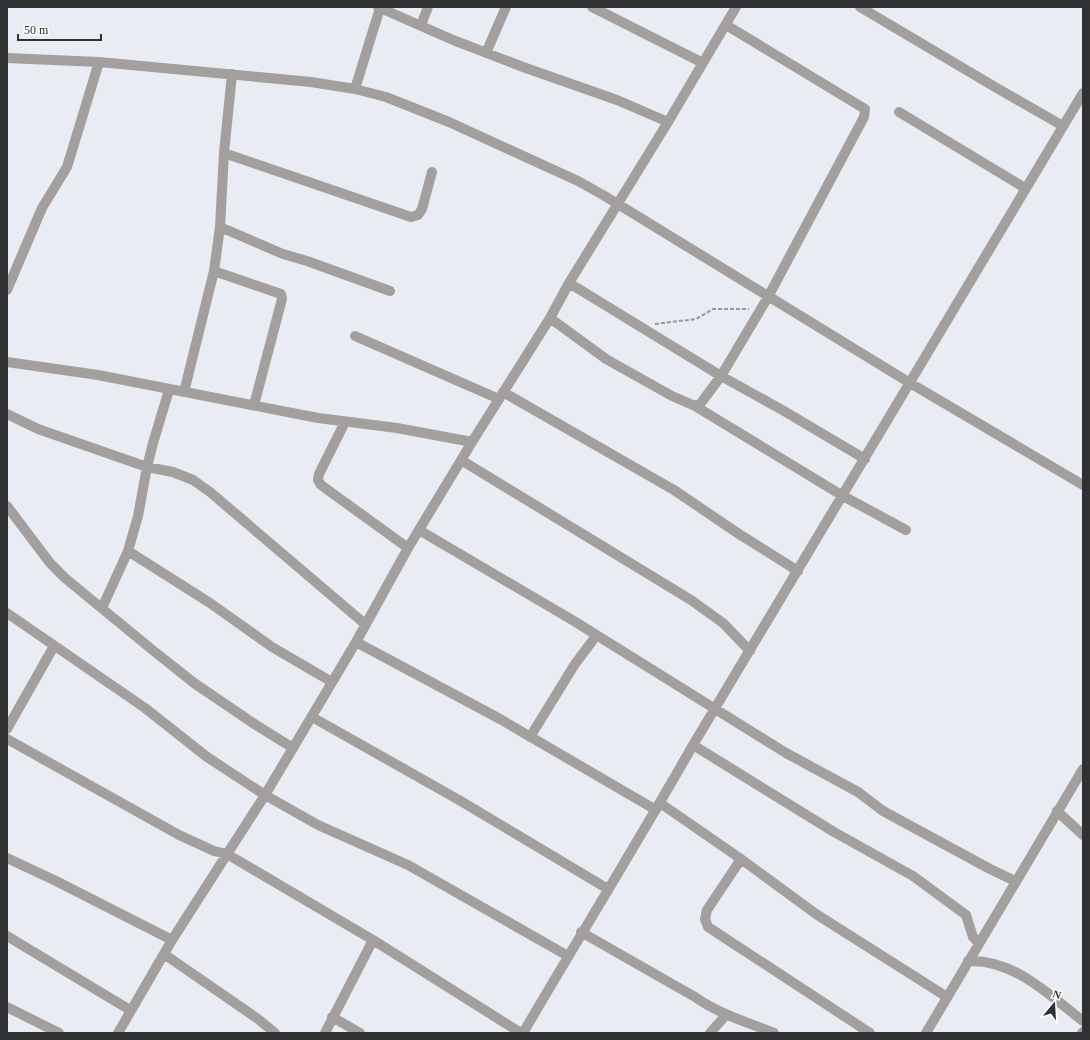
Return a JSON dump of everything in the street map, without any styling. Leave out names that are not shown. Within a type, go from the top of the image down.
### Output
[{"type":"street","points":[[355,89],[379,7],[452,40],[617,100],[668,122]]},
{"type":"street","points":[[421,25],[428,7]]},
{"type":"street","points":[[486,53],[506,7]]},
{"type":"street","points":[[592,7],[703,63]]},
{"type":"street","points":[[860,7],[995,88],[1063,126]]},
{"type":"street","points":[[118,1033],[172,940],[265,796],[356,642],[408,548],[501,395],[550,318],[569,283],[668,122],[734,8]]},
{"type":"street","points":[[695,406],[701,403],[721,376],[768,297],[864,117],[865,109],[726,24]]},
{"type":"street","points":[[7,58],[98,62],[311,82],[355,89],[386,97],[449,122],[578,181],[910,383],[1083,485]]},
{"type":"street","points":[[7,290],[42,208],[67,167],[98,62]]},
{"type":"street","points":[[184,392],[214,272],[220,227],[224,153],[232,74]]},
{"type":"street","points":[[7,739],[196,844],[227,854],[373,940],[522,1033],[1083,93]]},
{"type":"street","points":[[899,112],[1026,188]]},
{"type":"street","points":[[224,153],[411,217],[418,215],[422,208],[432,172]]},
{"type":"street","points":[[220,227],[282,254],[307,261],[390,291]]},
{"type":"street","points":[[214,272],[281,294],[282,299],[254,405]]},
{"type":"street","points":[[569,283],[721,376],[865,459]]},
{"type":"street","points":[[550,318],[606,359],[672,396],[695,406],[843,496],[906,530]]},
{"type":"street","points":[[355,336],[501,395],[674,490],[738,534],[798,571]]},
{"type":"street","points":[[7,362],[98,376],[345,422],[397,428],[472,442]]},
{"type":"street","points":[[102,608],[128,551],[138,516],[147,467],[169,390]]},
{"type":"street","points":[[7,414],[38,429],[147,467],[173,472],[193,480],[210,492],[366,624]]},
{"type":"street","points":[[345,422],[319,474],[318,480],[321,485],[408,548]]},
{"type":"street","points":[[461,460],[691,600],[723,623],[750,651]]},
{"type":"street","points":[[7,506],[50,563],[102,608],[194,683],[293,748]]},
{"type":"street","points":[[419,530],[596,636],[786,753],[858,792],[883,811],[1015,882]]},
{"type":"street","points":[[128,551],[210,603],[272,647],[332,682]]},
{"type":"street","points":[[7,613],[145,708],[207,757],[265,796],[318,824],[408,865],[568,956]]},
{"type":"street","points":[[530,737],[575,664],[596,636]]},
{"type":"street","points":[[356,642],[658,806],[741,860],[816,914],[946,997]]},
{"type":"street","points":[[7,729],[54,646]]},
{"type":"street","points":[[312,717],[458,800],[608,889]]},
{"type":"street","points":[[693,745],[834,832],[913,876],[966,915],[973,937],[978,943]]},
{"type":"street","points":[[926,1033],[978,943],[1083,769]]},
{"type":"street","points":[[1057,812],[1083,835]]},
{"type":"street","points":[[7,858],[56,881],[172,940]]},
{"type":"street","points":[[741,860],[707,910],[705,919],[708,928],[870,1033]]},
{"type":"street","points":[[581,932],[695,997],[707,1006],[726,1015],[774,1033]]},
{"type":"street","points":[[7,936],[130,1010]]},
{"type":"street","points":[[325,1033],[373,940]]},
{"type":"street","points":[[164,954],[275,1033]]},
{"type":"street","points":[[968,961],[982,960],[991,962],[1015,972],[1028,979],[1083,1021]]},
{"type":"street","points":[[7,1007],[59,1033]]},
{"type":"street","points":[[710,1033],[726,1015]]},
{"type":"street","points":[[332,1017],[360,1033]]},
{"type":"path","points":[[637,325],[696,319],[713,309],[760,309]]}]
